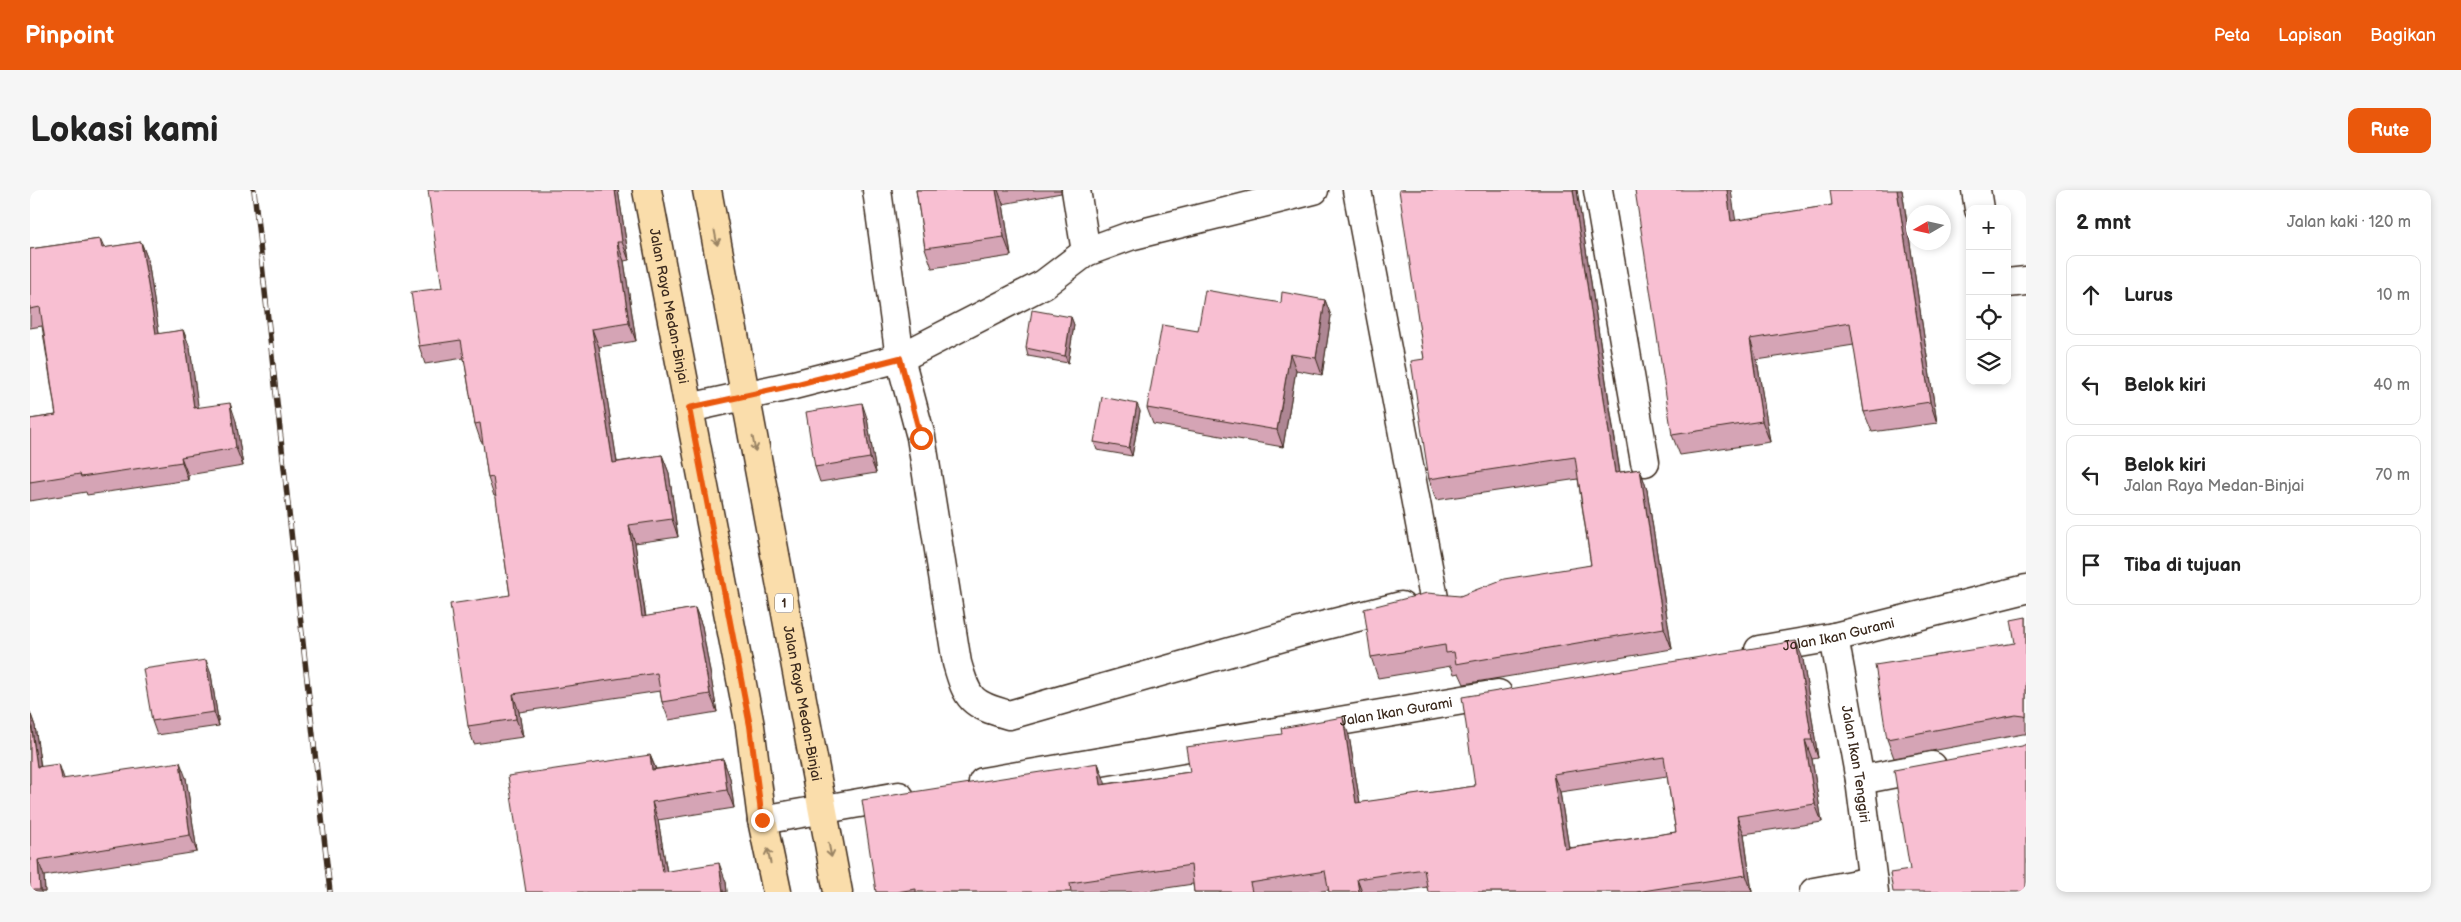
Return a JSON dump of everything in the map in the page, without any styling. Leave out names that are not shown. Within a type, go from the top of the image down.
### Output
[{"type":"main road","name":"Jalan Raya Medan-Binjai","points":[[647,190],[750,726],[762,820],[777,892]]},
{"type":"main road","name":"Jalan Raya Medan-Binjai","points":[[707,190],[838,892]]},
{"type":"street","points":[[877,190],[900,358],[921,438],[957,663],[964,689],[979,706],[1009,715],[1318,626],[1434,598],[1462,602]]},
{"type":"street","points":[[1076,190],[1086,252]]},
{"type":"street","points":[[689,408],[900,358],[1044,284],[1086,252],[1130,236],[1314,190]]},
{"type":"street","points":[[1357,190],[1434,598]]},
{"type":"street","points":[[1598,190],[1645,462]]},
{"type":"street","points":[[1976,190],[1978,205]]},
{"type":"street","points":[[2011,283],[2026,280]]},
{"type":"street","name":"Jalan Ikan Gurami","points":[[1736,654],[1834,637],[2026,590]]},
{"type":"street","name":"Jalan Ikan Tenggiri","points":[[1834,637],[1860,780],[1873,887]]},
{"type":"street","name":"Jalan Ikan Gurami","points":[[960,786],[1520,691]]},
{"type":"street","points":[[1860,780],[1958,762]]},
{"type":"street","points":[[762,820],[920,792]]},
{"type":"street","points":[[1814,892],[1873,887]]},
{"type":"building","points":[[428,190],[615,190],[622,242],[617,242],[629,323],[592,329],[613,463],[662,455],[672,519],[629,525],[642,617],[695,608],[710,694],[662,702],[657,673],[513,694],[516,719],[468,726],[450,604],[510,595],[493,477],[488,478],[480,423],[475,424],[461,340],[419,346],[411,292],[442,288]]},
{"type":"building","points":[[916,190],[996,190],[1004,237],[925,248]]},
{"type":"building","points":[[1399,190],[1573,190],[1615,473],[1640,469],[1664,628],[1456,664],[1454,652],[1446,653],[1445,645],[1371,657],[1364,609],[1427,593],[1460,596],[1504,579],[1591,565],[1575,457],[1429,479],[1411,361],[1424,359]]},
{"type":"building","points":[[1635,190],[1727,190],[1731,221],[1832,205],[1830,190],[1897,190],[1930,402],[1864,412],[1850,323],[1750,339],[1762,421],[1672,435]]},
{"type":"building","points":[[100,239],[102,248],[141,242],[156,334],[183,330],[194,408],[230,403],[236,448],[181,457],[182,462],[81,477],[80,474],[30,482],[30,419],[56,415],[40,307],[30,309],[30,249]]},
{"type":"building","points":[[1205,290],[1281,303],[1282,292],[1325,300],[1316,358],[1290,354],[1277,430],[1147,408],[1162,325],[1198,331]]},
{"type":"building","points":[[1032,310],[1071,317],[1065,356],[1026,348]]},
{"type":"building","points":[[1102,397],[1137,404],[1129,448],[1094,442]]},
{"type":"building","points":[[862,403],[870,458],[815,467],[806,412]]},
{"type":"building","points":[[2026,617],[2026,717],[2016,715],[1887,739],[1875,665],[2015,643],[2011,620]]},
{"type":"building","points":[[1796,641],[1812,740],[1805,740],[1815,804],[1737,816],[1746,875],[1636,892],[1428,892],[1424,869],[1357,879],[1359,892],[1329,892],[1325,871],[1250,883],[1252,892],[1194,892],[1191,865],[1070,883],[1071,892],[916,892],[916,889],[876,892],[862,800],[1098,763],[1101,785],[1190,772],[1186,747],[1282,734],[1281,728],[1343,717],[1356,803],[1475,786],[1462,697]],"holes":[[[1664,757],[1676,832],[1565,849],[1553,774]]]},
{"type":"building","points":[[206,660],[214,712],[152,721],[143,669]]},
{"type":"building","points":[[30,716],[37,767],[59,764],[62,779],[180,762],[190,835],[38,860],[40,890],[30,890]]},
{"type":"building","points":[[2026,744],[2026,892],[1893,892],[1890,873],[1910,870],[1894,770]]},
{"type":"building","points":[[650,755],[652,770],[723,759],[727,790],[652,802],[663,872],[719,863],[723,892],[526,892],[508,776]]},
{"type":"railway","points":[[254,190],[330,892]]},
{"type":"route","points":[[762,820],[750,726],[689,408],[794,385],[900,358],[921,438]]}]
